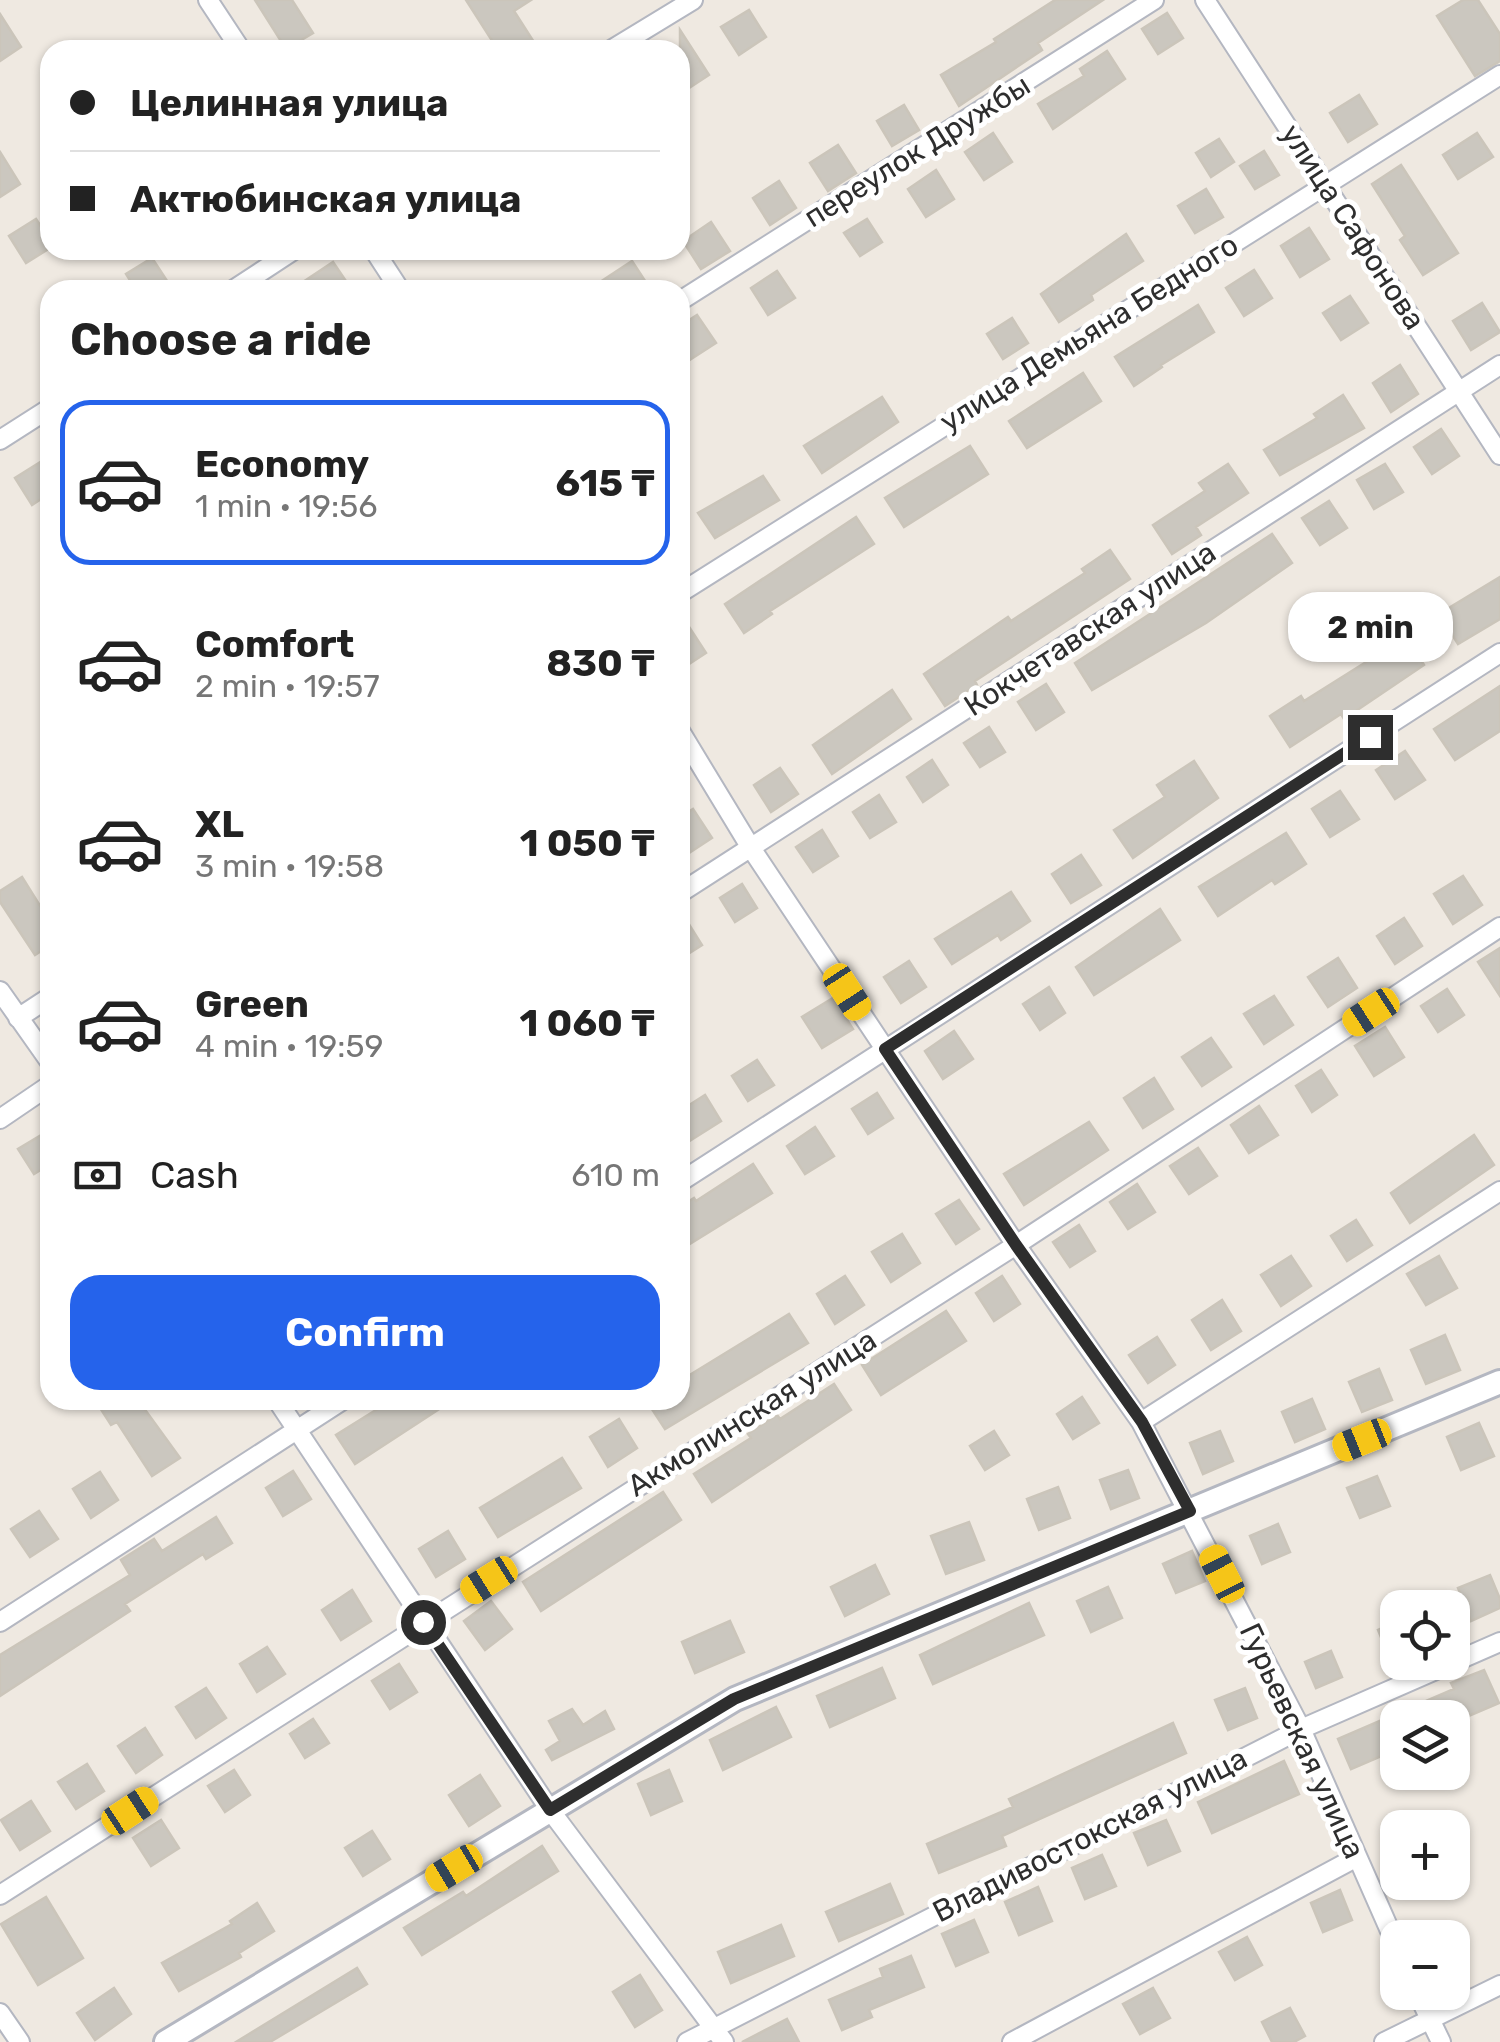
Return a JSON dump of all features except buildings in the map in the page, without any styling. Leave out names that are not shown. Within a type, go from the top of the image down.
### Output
[{"type":"street","points":[[208,0],[234,40]]},
{"type":"street","points":[[627,40],[693,0]]},
{"type":"street","name":"переулок Дружбы","points":[[690,295],[1154,0]]},
{"type":"street","name":"улица Сафонова","points":[[1205,0],[1500,454]]},
{"type":"street","name":"улица Демьяна Бедного","points":[[690,587],[1500,75]]},
{"type":"street","points":[[248,280],[279,260]]},
{"type":"street","name":"Кокчетавская улица","points":[[690,887],[1500,365]]},
{"type":"street","points":[[0,440],[40,414]]},
{"type":"street","points":[[690,1176],[1500,654]]},
{"type":"street","name":"Гурьевская улица","points":[[690,747],[751,848],[1016,1245],[1142,1422],[1301,1729],[1385,1920]]},
{"type":"street","name":"Акмолинская улица","points":[[0,1895],[1016,1245],[1500,927]]},
{"type":"street","points":[[0,991],[40,1048]]},
{"type":"street","points":[[18,1018],[40,1004]]},
{"type":"street","points":[[0,1119],[40,1092]]},
{"type":"street","points":[[1142,1422],[1500,1192]]},
{"type":"street","points":[[166,2042],[734,1699],[1500,1382]]},
{"type":"street","points":[[284,1410],[550,1810],[724,2042]]},
{"type":"street","points":[[0,1622],[328,1410]]},
{"type":"street","name":"Владивостокская улица","points":[[686,2042],[1301,1729],[1500,1642]]},
{"type":"street","points":[[1012,2042],[1357,1857]]},
{"type":"street","points":[[1384,2042],[1500,1986]]},
{"type":"street","points":[[1425,2010],[1441,2042]]},
{"type":"street","points":[[0,2013],[20,2042]]},
{"type":"route","points":[[423,1622],[550,1810],[734,1699],[1190,1511],[1142,1422],[1016,1245],[885,1049],[1370,737]]}]
